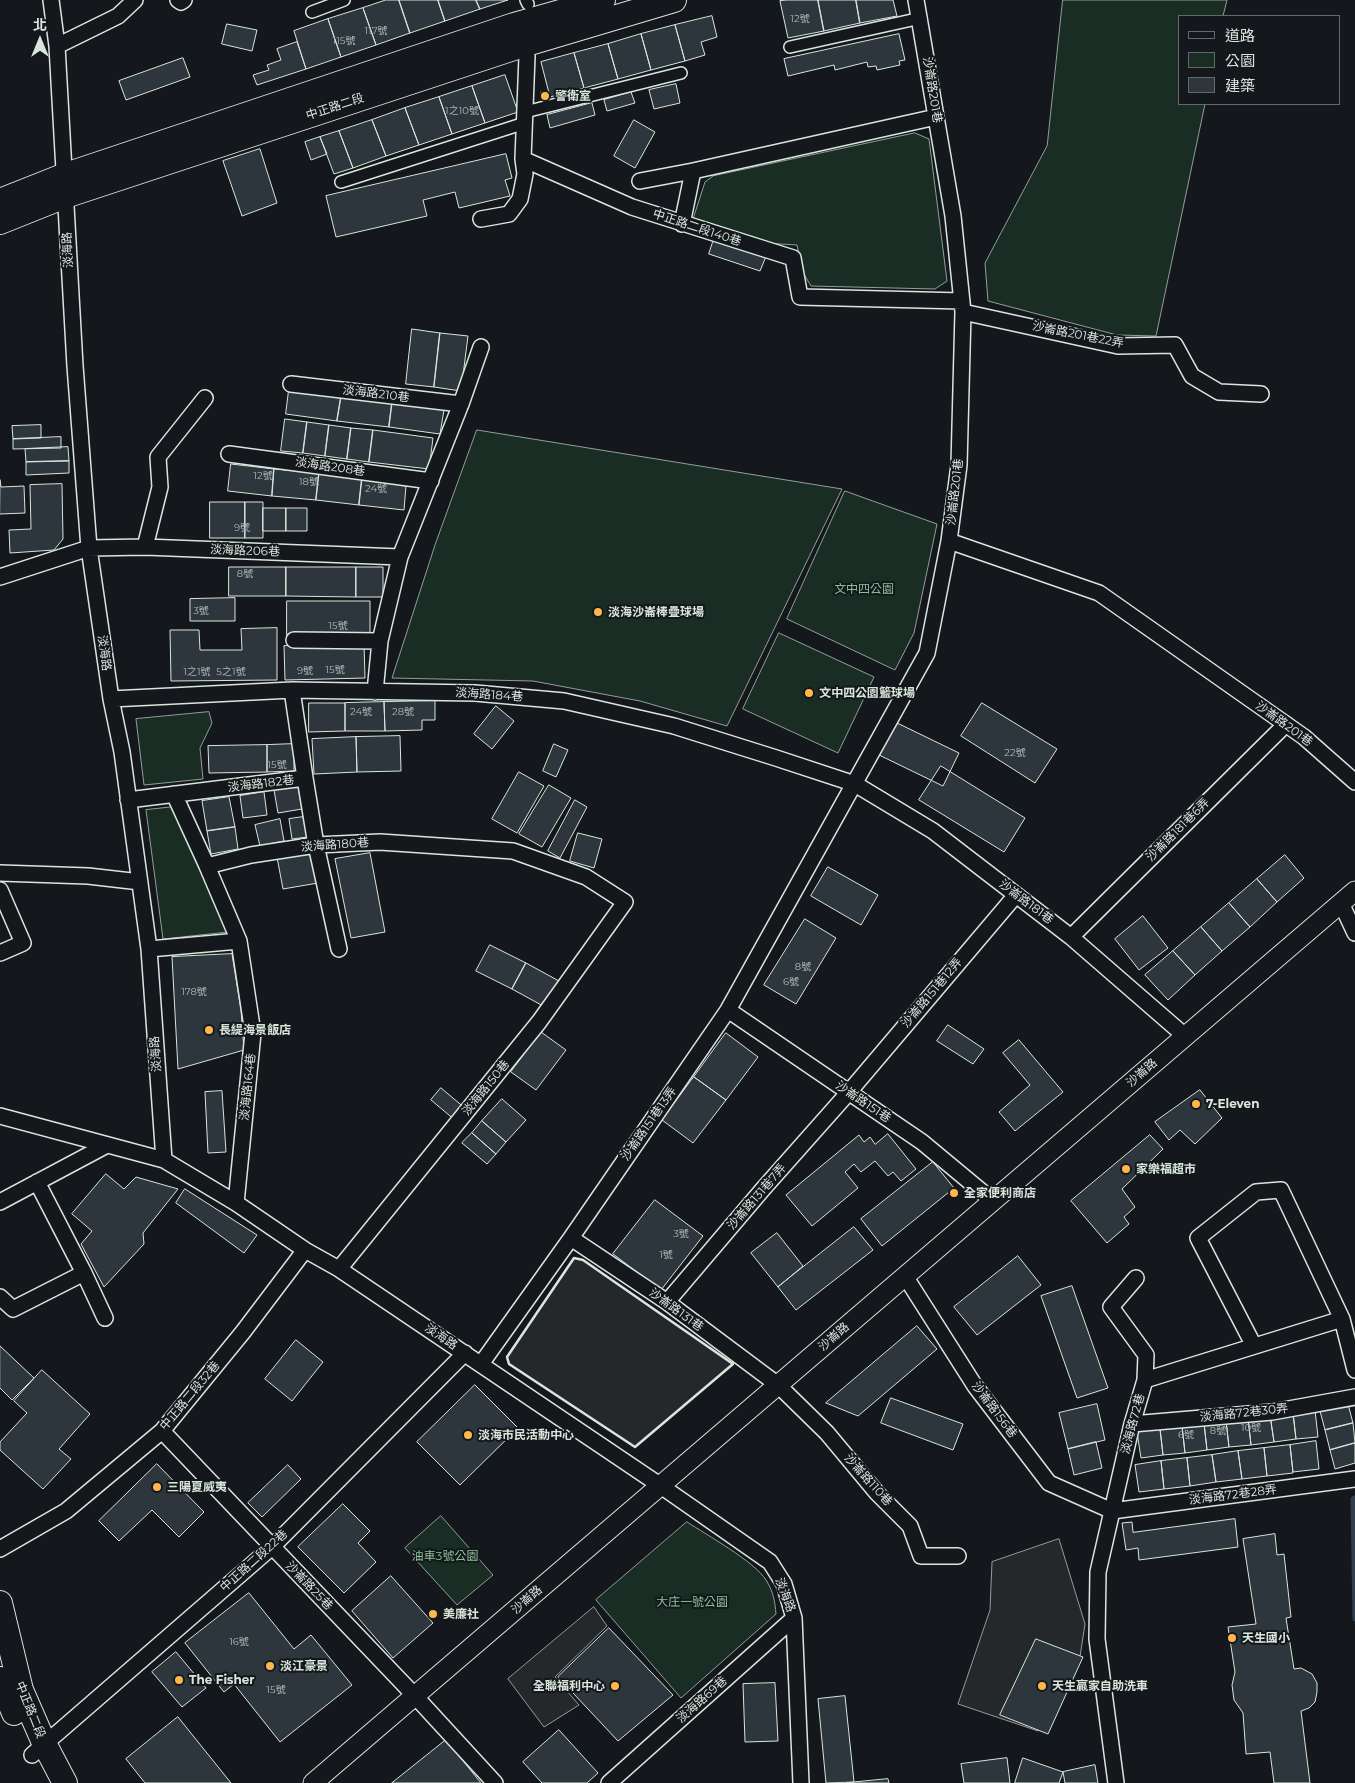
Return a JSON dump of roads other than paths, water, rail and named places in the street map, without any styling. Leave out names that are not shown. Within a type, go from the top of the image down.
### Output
[{"type":"main road","name":"中正路二段","points":[[0,222],[64,186],[514,25],[603,0]]},
{"type":"main road","name":"中正路二段","points":[[0,201],[64,186],[674,0]]},
{"type":"main road","name":"中正路二段","points":[[0,1603],[46,1783]]},
{"type":"main road","name":"中正路二段","points":[[0,1680],[38,1750],[65,1783]]},
{"type":"street","name":"淡海路","points":[[51,0],[58,46],[75,366],[90,548],[111,699],[122,752],[149,949],[164,1160],[236,1203],[305,1250],[339,1269],[661,1486],[770,1562],[784,1584],[794,1618],[800,1783]]},
{"type":"street","points":[[58,46],[118,16],[135,0]]},
{"type":"street","points":[[178,0],[181,2],[184,0]]},
{"type":"street","points":[[312,12],[344,0]]},
{"type":"street","name":"沙崙路201巷","points":[[916,0],[952,216],[962,306],[959,465],[949,541],[1099,592],[1304,737],[1355,782]]},
{"type":"street","points":[[790,47],[920,18]]},
{"type":"street","points":[[481,219],[509,214],[520,199],[525,174],[523,159],[527,56],[523,45]]},
{"type":"street","points":[[341,182],[525,118],[681,73]]},
{"type":"street","points":[[640,181],[936,117]]},
{"type":"street","name":"中正路二段140巷","points":[[523,159],[632,207],[793,258],[800,297],[962,306]]},
{"type":"street","points":[[682,224],[693,171]]},
{"type":"street","name":"沙崙路201巷22弄","points":[[962,306],[1118,346],[1175,345],[1192,376],[1219,392],[1261,394]]},
{"type":"street","points":[[375,692],[380,641],[400,557],[461,404],[481,347]]},
{"type":"street","name":"淡海路210巷","points":[[291,384],[461,404]]},
{"type":"street","points":[[145,547],[160,487],[158,457],[205,398]]},
{"type":"street","name":"淡海路208巷","points":[[230,454],[431,481]]},
{"type":"street","points":[[728,1010],[927,653],[949,541]]},
{"type":"street","name":"淡海路206巷","points":[[0,577],[90,548],[145,547],[400,557]]},
{"type":"street","points":[[294,640],[380,641]]},
{"type":"street","name":"淡海路184巷","points":[[111,699],[292,690],[476,693],[564,701],[674,726],[855,784]]},
{"type":"street","name":"淡海路182巷","points":[[128,800],[305,778],[292,690]]},
{"type":"street","name":"沙崙路181巷6弄","points":[[1071,937],[1286,724]]},
{"type":"street","points":[[305,778],[316,845],[339,948]]},
{"type":"street","name":"沙崙路181巷","points":[[855,784],[933,831],[1071,937],[1185,1036]]},
{"type":"street","points":[[149,949],[239,941],[174,794]]},
{"type":"street","name":"淡海路180巷","points":[[207,866],[251,855],[316,845],[380,842],[513,851],[586,877],[625,902]]},
{"type":"street","points":[[0,874],[88,876],[140,882]]},
{"type":"street","points":[[0,890],[23,943],[0,953]]},
{"type":"street","name":"沙崙路151巷12弄","points":[[849,1092],[1016,895]]},
{"type":"street","points":[[1348,897],[1355,933]]},
{"type":"street","name":"沙崙路","points":[[313,1783],[1348,897]]},
{"type":"street","name":"淡海路150巷","points":[[339,1269],[539,1022],[625,902]]},
{"type":"street","name":"淡海路164巷","points":[[236,1203],[253,1033],[239,941]]},
{"type":"street","name":"沙崙路151巷","points":[[728,1010],[922,1142],[993,1201]]},
{"type":"street","name":"沙崙路151巷13弄","points":[[481,1364],[571,1238],[728,1010]]},
{"type":"street","name":"沙崙路131巷7弄","points":[[667,1302],[849,1092]]},
{"type":"street","points":[[0,1116],[164,1160]]},
{"type":"street","points":[[0,1202],[107,1145]]},
{"type":"street","points":[[37,1182],[105,1318]]},
{"type":"street","points":[[1254,1346],[1198,1238],[1256,1192],[1281,1190],[1342,1319],[1355,1370]]},
{"type":"street","name":"沙崙路131巷","points":[[571,1238],[667,1302],[778,1385]]},
{"type":"street","name":"中正路二段32巷","points":[[0,1549],[66,1511],[162,1431],[243,1332],[305,1250]]},
{"type":"street","points":[[0,1297],[12,1309],[84,1274]]},
{"type":"street","name":"沙崙路156巷","points":[[905,1276],[975,1386],[1049,1483],[1112,1511]]},
{"type":"street","points":[[1136,1278],[1111,1307],[1146,1355],[1145,1380]]},
{"type":"street","name":"淡海路72巷","points":[[1116,1783],[1097,1639],[1098,1572],[1132,1424],[1145,1380],[1342,1319]]},
{"type":"street","name":"中正路二段22巷","points":[[38,1750],[272,1547],[465,1353]]},
{"type":"street","name":"沙崙路110巷","points":[[778,1385],[827,1433],[877,1493],[910,1526],[921,1556],[958,1556]]},
{"type":"street","name":"淡海路72巷30弄","points":[[1132,1424],[1272,1412],[1355,1397]]},
{"type":"street","name":"沙崙路25巷","points":[[162,1431],[415,1696],[495,1783]]},
{"type":"street","name":"淡海路72巷28弄","points":[[1112,1511],[1355,1479]]},
{"type":"street","name":"淡海路69巷","points":[[609,1783],[794,1618]]},
{"type":"waterway","points":[[1355,1498],[1353,1499],[1355,1619]]},
{"type":"place","name":"警衛室","points":[[545,96]]},
{"type":"place","name":"淡海沙崙棒疊球場","points":[[598,612]]},
{"type":"place","name":"文中四公園籃球場","points":[[809,693]]},
{"type":"place","name":"長緹海景飯店","points":[[209,1030]]},
{"type":"place","name":"7-Eleven","points":[[1196,1104]]},
{"type":"place","name":"家樂福超市","points":[[1126,1169]]},
{"type":"place","name":"全家便利商店","points":[[954,1193]]},
{"type":"place","name":"淡海市民活動中心","points":[[468,1435]]},
{"type":"place","name":"三陽夏威夷","points":[[157,1487]]},
{"type":"place","name":"美廉社","points":[[433,1614]]},
{"type":"place","name":"天生國小","points":[[1232,1638]]},
{"type":"place","name":"淡江豪景","points":[[270,1666]]},
{"type":"place","name":"The Fisher","points":[[179,1680]]},
{"type":"place","name":"全聯福利中心","points":[[615,1686]]},
{"type":"place","name":"天生贏家自助洗車","points":[[1042,1686]]},
{"type":"park label","name":"文中四公園","points":[[864,589]]},
{"type":"park label","name":"油車3號公園","points":[[445,1556]]},
{"type":"park label","name":"大庄一號公園","points":[[692,1602]]}]
